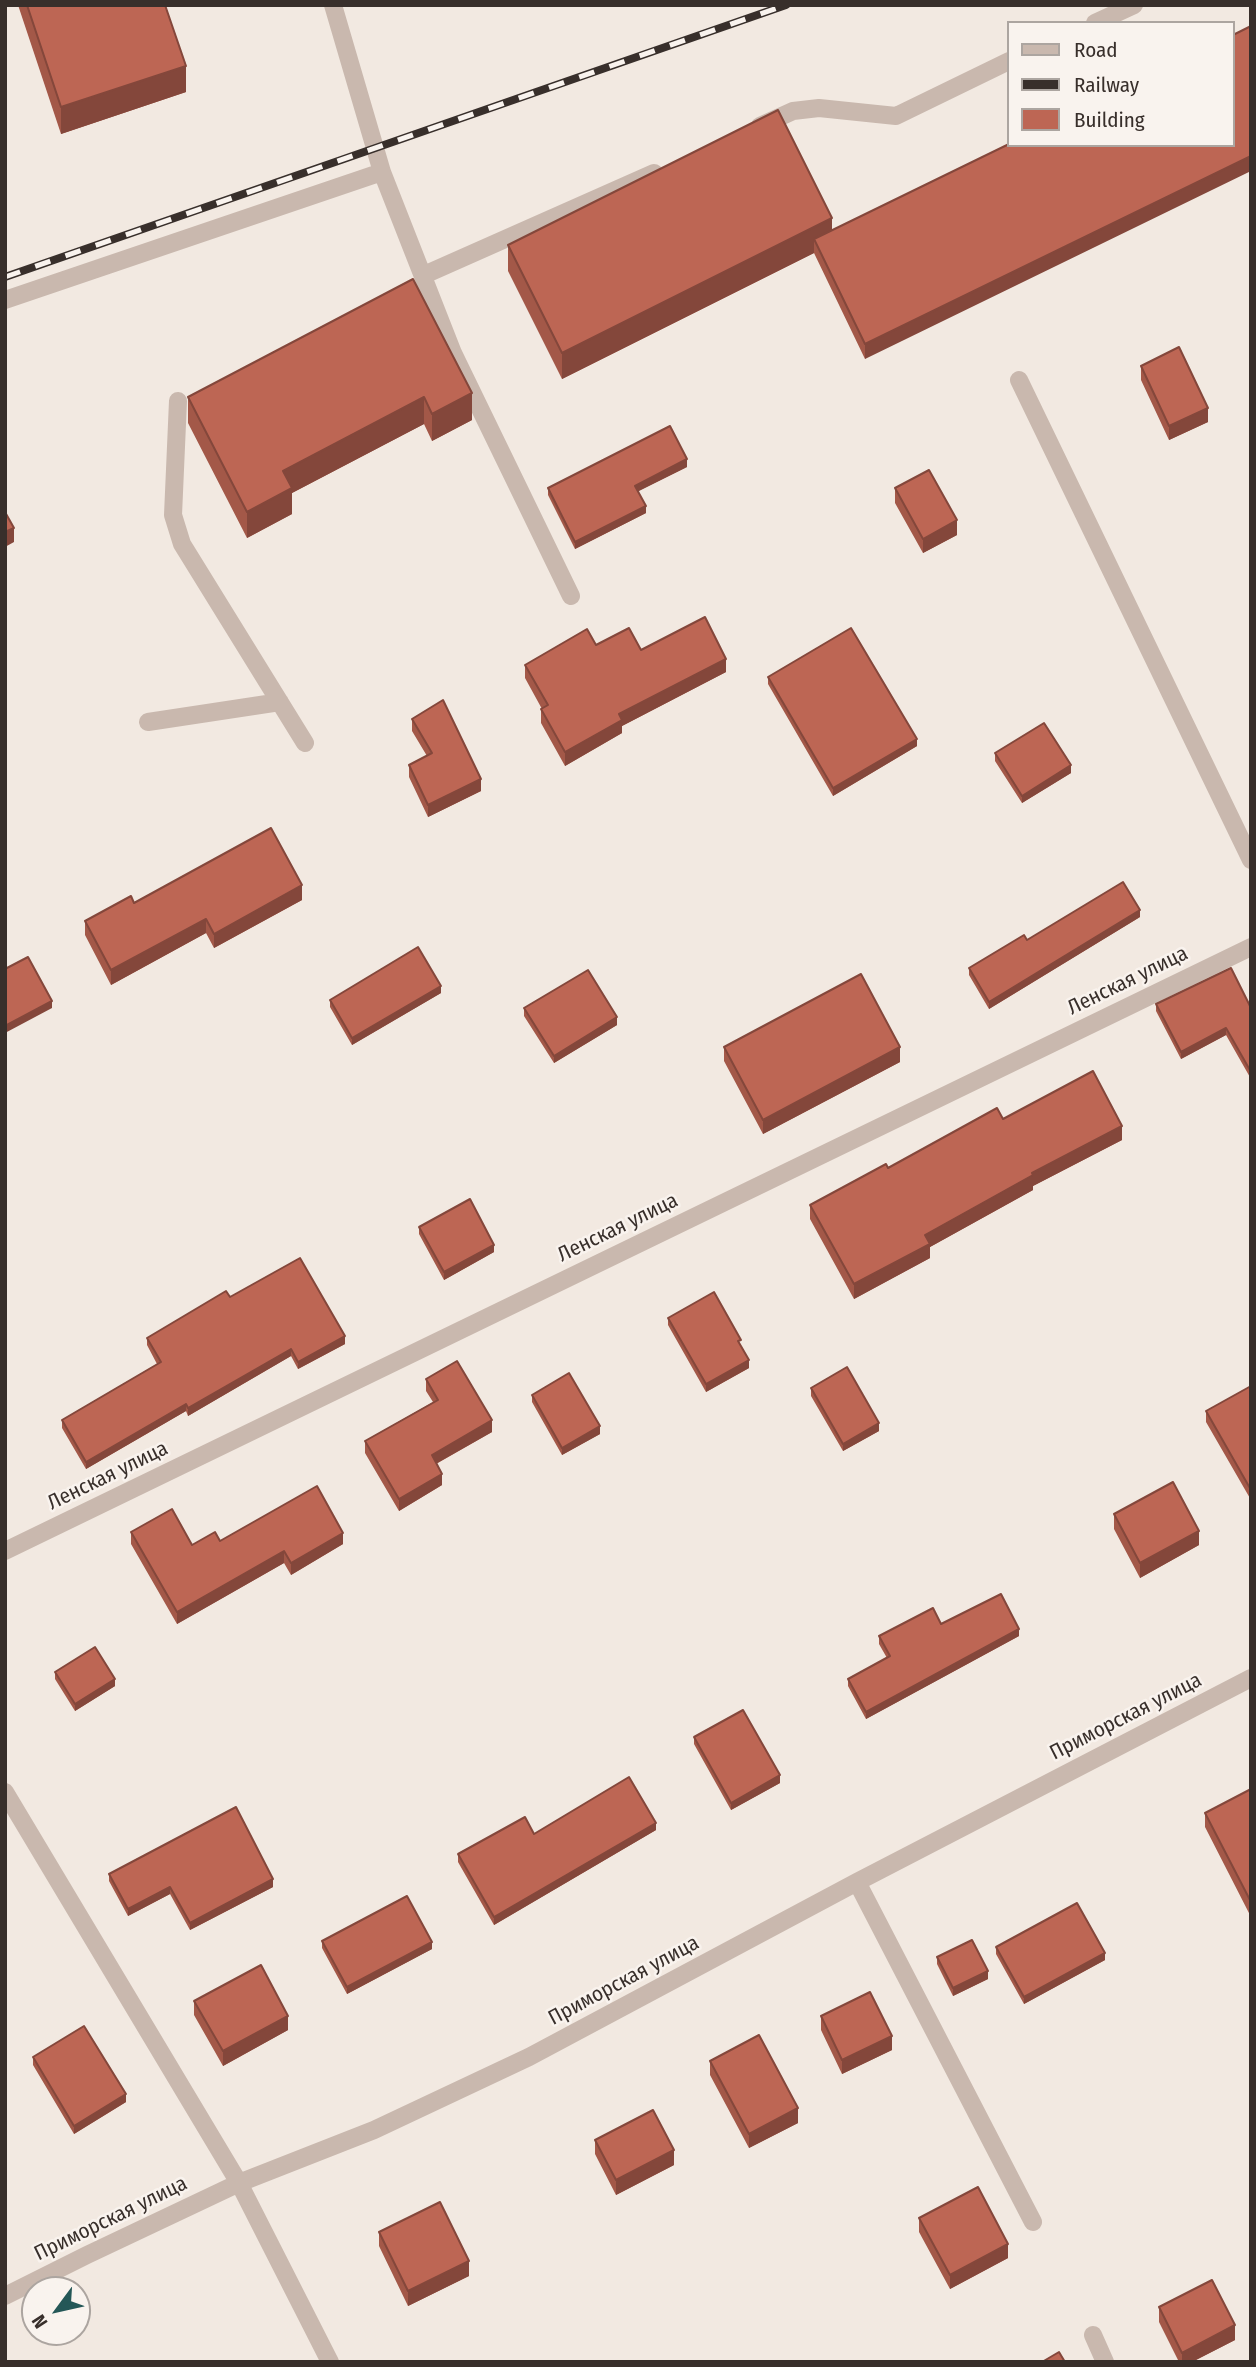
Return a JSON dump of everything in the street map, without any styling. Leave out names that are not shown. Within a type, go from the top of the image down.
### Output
[{"type":"street","points":[[333,5],[382,172],[453,352],[571,596]]},
{"type":"street","points":[[1099,21],[1134,5]]},
{"type":"street","points":[[742,134],[793,111],[819,108],[896,116],[1007,62]]},
{"type":"street","points":[[424,275],[666,168]]},
{"type":"street","points":[[5,300],[382,172]]},
{"type":"street","points":[[1019,380],[1251,860]]},
{"type":"street","points":[[178,401],[173,515],[182,544],[305,743]]},
{"type":"street","points":[[148,722],[280,702]]},
{"type":"street","name":"Ленская улица","points":[[5,1551],[1251,947]]},
{"type":"street","name":"Приморская улица","points":[[5,2296],[239,2183],[374,2130],[529,2057],[1251,1678]]},
{"type":"street","points":[[5,1792],[239,2183],[330,2362]]},
{"type":"street","points":[[858,1882],[1033,2222]]},
{"type":"street","points":[[1093,2335],[1105,2362]]},
{"type":"building","points":[[27,5],[165,5],[186,66],[61,107]]},
{"type":"building","points":[[1251,26],[1251,156],[865,344],[814,239],[1007,145],[1235,147],[1235,34]]},
{"type":"building","points":[[778,110],[832,218],[562,353],[508,245]]},
{"type":"building","points":[[413,279],[472,393],[432,414],[424,397],[283,471],[292,488],[247,512],[188,397]]},
{"type":"building","points":[[1179,347],[1208,408],[1169,426],[1141,366]]},
{"type":"building","points":[[670,426],[687,459],[635,486],[646,506],[575,542],[548,488]]},
{"type":"building","points":[[929,470],[957,520],[923,539],[895,488]]},
{"type":"building","points":[[5,512],[14,528],[5,532]]},
{"type":"building","points":[[705,617],[726,659],[619,714],[622,720],[565,752],[541,709],[548,705],[525,665],[587,629],[596,645],[629,628],[641,650]]},
{"type":"building","points":[[851,628],[917,739],[833,788],[768,677]]},
{"type":"building","points":[[443,700],[481,779],[428,805],[409,765],[432,753],[412,719]]},
{"type":"building","points":[[1044,723],[1071,765],[1022,796],[995,753]]},
{"type":"building","points":[[271,828],[302,885],[214,934],[206,919],[111,970],[85,921],[131,896],[134,903]]},
{"type":"building","points":[[1123,882],[1140,910],[989,1002],[969,968],[1024,935],[1027,940]]},
{"type":"building","points":[[418,947],[441,986],[352,1038],[330,1000]]},
{"type":"building","points":[[28,957],[52,1001],[5,1026],[5,969]]},
{"type":"building","points":[[1231,968],[1251,1008],[1251,1072],[1226,1028],[1181,1052],[1156,1004]]},
{"type":"building","points":[[588,970],[617,1017],[554,1056],[524,1008]]},
{"type":"building","points":[[861,974],[900,1047],[763,1120],[724,1047]]},
{"type":"building","points":[[1093,1071],[1122,1126],[1032,1173],[1033,1175],[925,1235],[930,1244],[854,1284],[810,1205],[886,1164],[888,1168],[997,1108],[1003,1119]]},
{"type":"building","points":[[470,1199],[494,1245],[444,1272],[419,1227]]},
{"type":"building","points":[[300,1258],[345,1336],[298,1362],[291,1349],[188,1408],[186,1404],[86,1462],[62,1420],[161,1362],[147,1338],[226,1291],[230,1297]]},
{"type":"building","points":[[714,1292],[749,1360],[706,1384],[668,1318]]},
{"type":"building","points":[[457,1361],[492,1420],[432,1455],[442,1474],[399,1499],[365,1441],[438,1400],[426,1379]]},
{"type":"building","points":[[847,1367],[879,1423],[843,1444],[811,1388]]},
{"type":"building","points":[[569,1373],[600,1426],[562,1448],[532,1395]]},
{"type":"building","points":[[1251,1386],[1251,1490],[1206,1411]]},
{"type":"building","points":[[1173,1482],[1199,1531],[1140,1563],[1114,1514]]},
{"type":"building","points":[[317,1486],[343,1533],[291,1563],[284,1551],[177,1612],[131,1532],[172,1509],[192,1545],[215,1532],[220,1541]]},
{"type":"building","points":[[1001,1594],[1019,1629],[866,1712],[848,1679],[890,1656],[879,1636],[933,1608],[941,1624]]},
{"type":"building","points":[[95,1647],[115,1679],[75,1704],[55,1672]]},
{"type":"building","points":[[743,1710],[780,1775],[731,1803],[694,1737]]},
{"type":"building","points":[[629,1777],[656,1823],[494,1917],[458,1854],[525,1817],[534,1834]]},
{"type":"building","points":[[1251,1789],[1251,1902],[1205,1813]]},
{"type":"building","points":[[236,1807],[273,1879],[190,1923],[170,1887],[128,1909],[109,1874]]},
{"type":"building","points":[[407,1896],[432,1942],[347,1987],[322,1941]]},
{"type":"building","points":[[1077,1903],[1105,1953],[1024,1997],[996,1947]]},
{"type":"building","points":[[972,1940],[988,1971],[953,1988],[937,1957]]},
{"type":"building","points":[[261,1965],[288,2016],[223,2051],[194,2001]]},
{"type":"building","points":[[870,1992],[892,2036],[842,2060],[821,2016]]},
{"type":"building","points":[[84,2026],[126,2094],[74,2126],[33,2057]]},
{"type":"building","points":[[759,2035],[798,2108],[749,2134],[710,2061]]},
{"type":"building","points":[[653,2110],[674,2150],[616,2180],[595,2140]]},
{"type":"building","points":[[978,2187],[1008,2244],[950,2275],[919,2218]]},
{"type":"building","points":[[440,2202],[469,2261],[408,2291],[379,2232]]},
{"type":"building","points":[[1212,2280],[1235,2325],[1182,2353],[1159,2307]]},
{"type":"building","points":[[1059,2352],[1065,2362],[1042,2362]]},
{"type":"railway","points":[[5,277],[786,5]]}]
